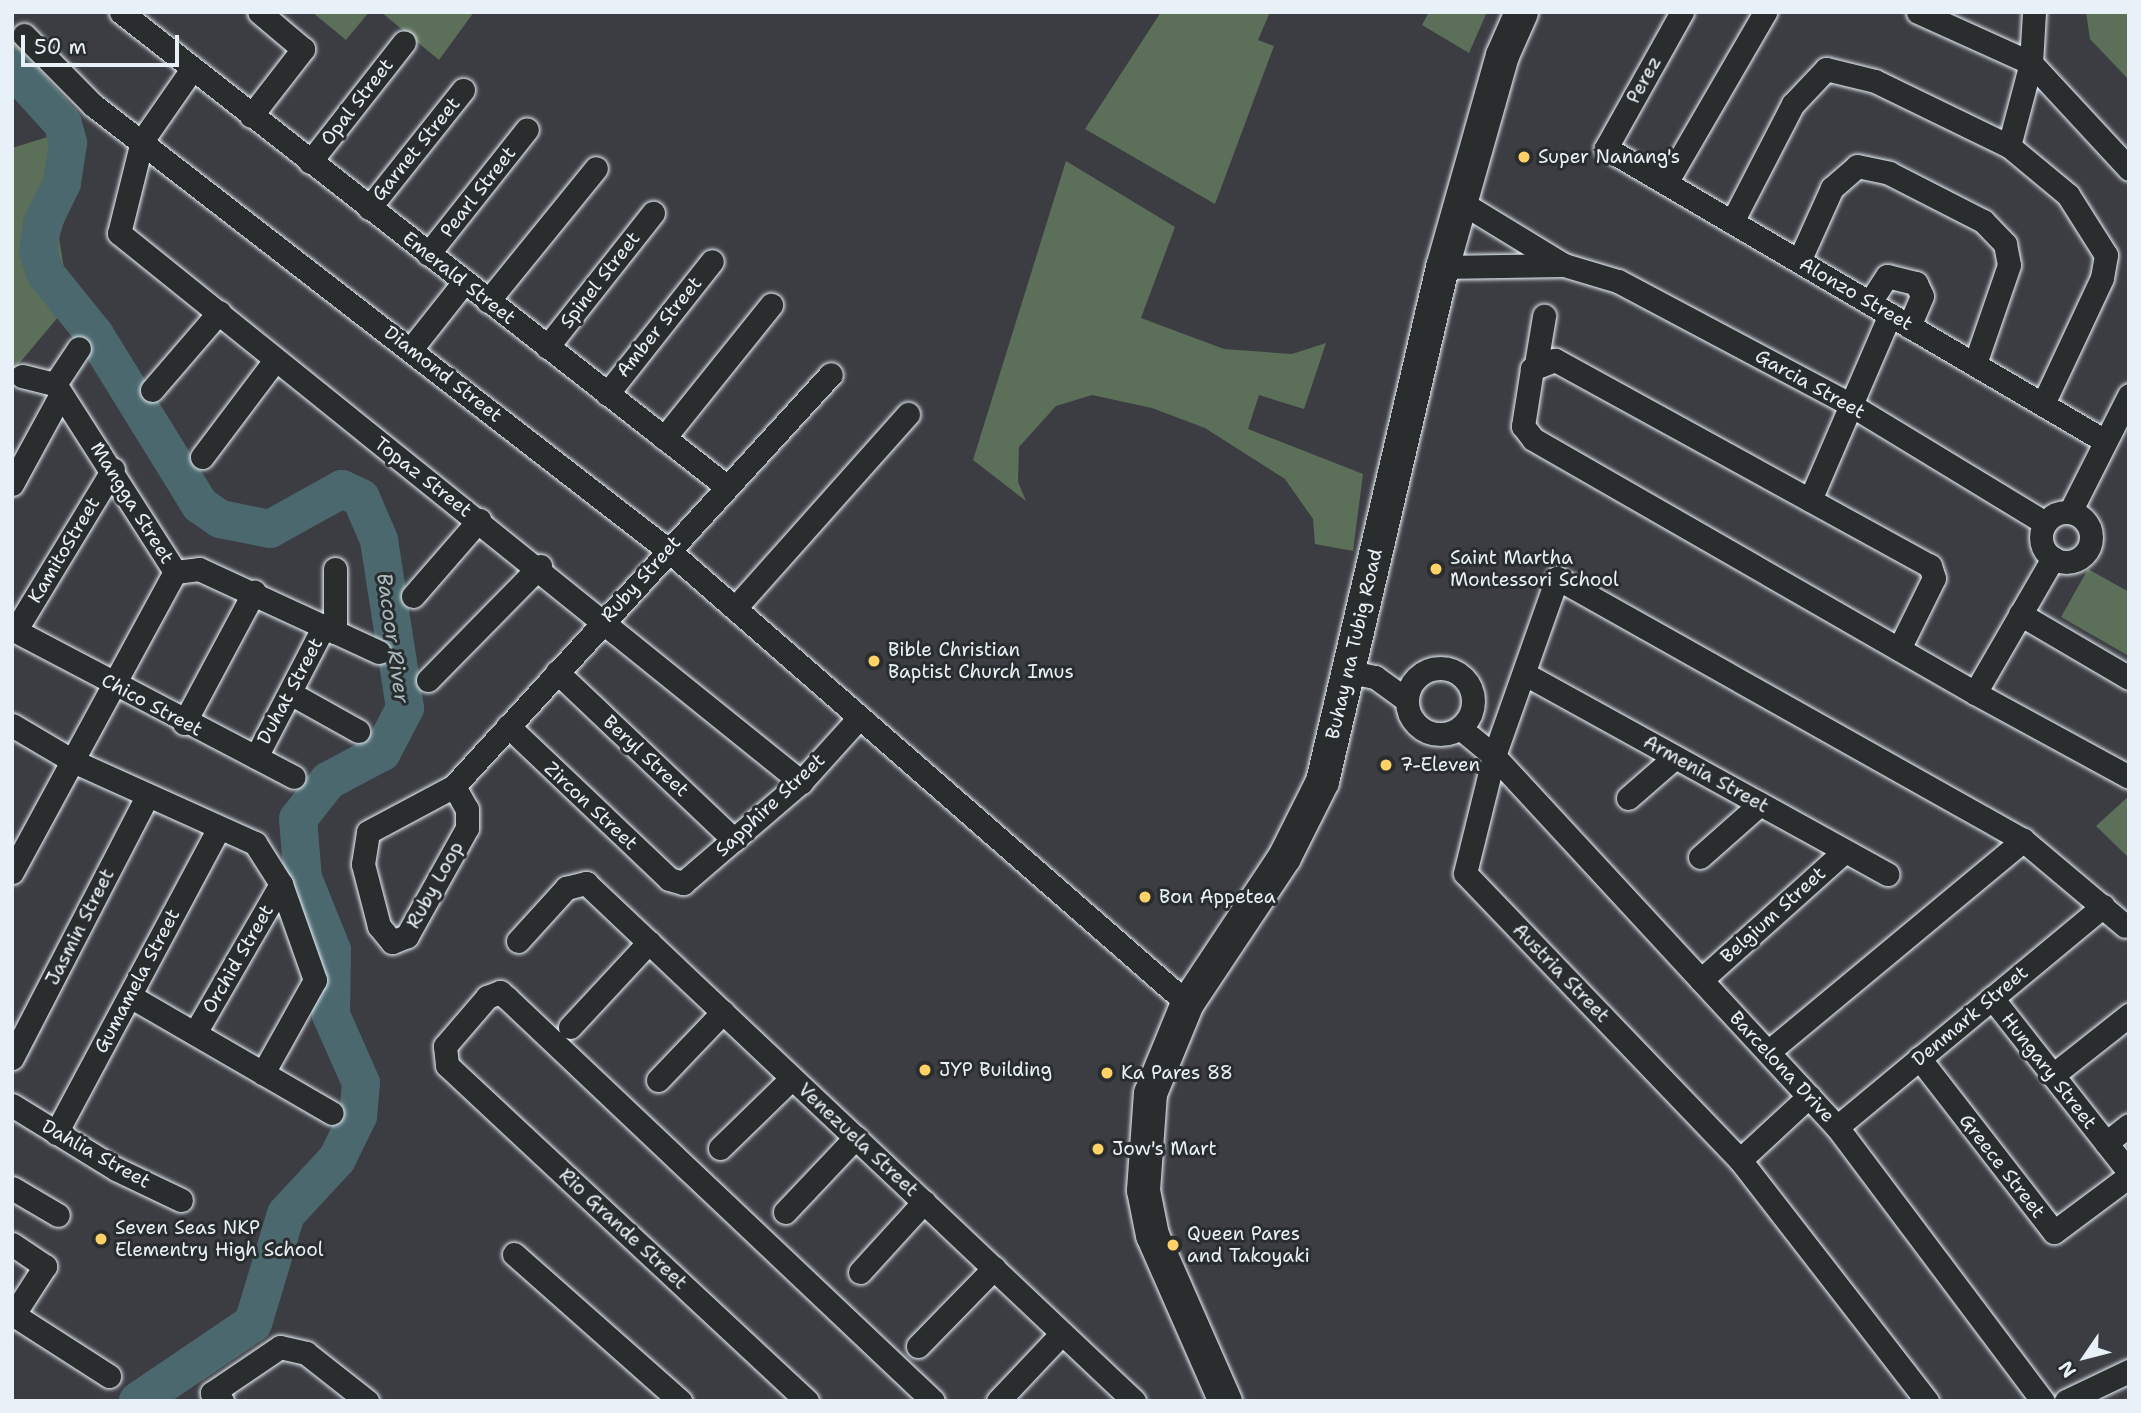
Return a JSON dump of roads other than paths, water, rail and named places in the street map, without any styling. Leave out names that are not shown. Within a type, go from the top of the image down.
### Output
[{"type":"main road","name":"Buhay na Tubig Road","points":[[1224,1401],[1164,1269],[1143,1190],[1150,1093],[1187,1003],[1284,857],[1322,781],[1351,672],[1442,267],[1502,55],[1521,12]]},
{"type":"street","name":"Emerald Street","points":[[121,12],[726,486]]},
{"type":"street","points":[[251,116],[303,49],[259,12]]},
{"type":"street","name":"Perez","points":[[1606,148],[1682,12]]},
{"type":"street","points":[[1666,183],[1765,12]]},
{"type":"street","points":[[1918,12],[2031,63],[2129,169]]},
{"type":"street","points":[[2009,146],[2031,63],[2034,12]]},
{"type":"street","name":"Diamond Street","points":[[24,35],[93,105],[668,550],[858,719],[1187,1003]]},
{"type":"street","name":"Opal Street","points":[[310,162],[404,42]]},
{"type":"street","points":[[142,141],[192,69]]},
{"type":"street","points":[[1732,222],[1793,104],[1826,69],[1875,81],[2009,146],[2068,195],[2106,255],[2102,278],[2043,404]]},
{"type":"street","name":"Garnet Street","points":[[369,208],[463,90]]},
{"type":"street","name":"Pearl Street","points":[[428,254],[527,129]]},
{"type":"street","name":"Topaz Street","points":[[142,141],[119,233],[275,360],[540,566],[801,782]]},
{"type":"street","name":"Alonzo Street","points":[[1606,148],[2105,441]]},
{"type":"street","points":[[1799,261],[1832,188],[1857,166],[1889,173],[1983,221],[2005,243],[2008,265],[1975,364]]},
{"type":"street","points":[[488,301],[596,168]]},
{"type":"street","name":"Garcia Street","points":[[1460,201],[1564,265]]},
{"type":"street","name":"Spinel Street","points":[[547,347],[653,213]]},
{"type":"street","points":[[1493,262],[1502,225]]},
{"type":"street","name":"Amber Street","points":[[607,394],[712,261]]},
{"type":"street","name":"Garcia Street","points":[[1442,267],[1493,262],[1564,265],[1618,281],[1851,405],[2045,523]]},
{"type":"street","points":[[1810,500],[1851,405],[1900,320],[1922,296],[1916,283],[1887,276],[1870,302]]},
{"type":"street","points":[[411,349],[464,282]]},
{"type":"street","points":[[664,438],[771,305]]},
{"type":"street","points":[[152,390],[219,312]]},
{"type":"street","points":[[1544,316],[1523,422],[1528,435],[1975,693],[2129,777]]},
{"type":"street","points":[[12,484],[79,348]]},
{"type":"street","points":[[202,457],[275,360]]},
{"type":"street","points":[[1536,364],[1555,360],[1933,570],[1899,649]]},
{"type":"street","name":"Ruby Street","points":[[454,786],[831,374]]},
{"type":"street","points":[[22,376],[58,389]]},
{"type":"street","name":"Mangga Street","points":[[58,389],[113,469],[175,572],[199,569],[254,592],[379,652]]},
{"type":"street","points":[[2070,512],[2091,531],[2088,550],[2072,562],[2053,558],[2041,538],[2045,523],[2070,512],[2129,396]]},
{"type":"street","points":[[735,608],[908,414]]},
{"type":"street","name":"KamitoStreet","points":[[14,630],[113,469]]},
{"type":"street","points":[[413,596],[479,520]]},
{"type":"street","points":[[1975,693],[2053,558]]},
{"type":"street","points":[[428,680],[540,566]]},
{"type":"street","name":"Duhat Street","points":[[256,757],[290,693],[329,629],[335,569]]},
{"type":"street","points":[[12,872],[175,572]]},
{"type":"street","points":[[1494,756],[1557,579],[2023,841],[2125,926]]},
{"type":"street","points":[[184,723],[254,592]]},
{"type":"street","points":[[2020,614],[2129,678]]},
{"type":"street","name":"Chico Street","points":[[14,630],[184,723],[293,777]]},
{"type":"street","name":"Beryl Street","points":[[557,672],[734,840]]},
{"type":"street","points":[[1351,672],[1375,677],[1407,700],[1423,729],[1446,734],[1460,728],[1474,699],[1456,672],[1424,672],[1407,700]]},
{"type":"street","name":"Armenia Street","points":[[1525,674],[1887,874]]},
{"type":"street","points":[[290,693],[358,730]]},
{"type":"street","name":"Sapphire Street","points":[[677,883],[689,880],[801,782],[858,719]]},
{"type":"street","points":[[12,725],[73,761],[218,830],[255,843],[281,884],[314,980],[263,1073]]},
{"type":"street","name":"Zircon Street","points":[[508,726],[677,883]]},
{"type":"street","name":"Barcelona Drive","points":[[1460,728],[1494,756],[1837,1127],[2043,1401]]},
{"type":"street","name":"Austria Street","points":[[1494,756],[1465,873],[1740,1160],[1927,1401]]},
{"type":"street","points":[[1628,798],[1675,757]]},
{"type":"street","name":"Ruby Loop","points":[[454,786],[467,809],[467,828],[407,936],[392,942],[379,926],[362,845],[379,823],[454,786]]},
{"type":"street","name":"Jasmin Street","points":[[12,1058],[147,796]]},
{"type":"street","points":[[1700,857],[1760,804]]},
{"type":"street","name":"Gumamela Street","points":[[56,1133],[218,830]]},
{"type":"street","points":[[1768,1052],[2023,841]]},
{"type":"street","name":"Belgium Street","points":[[1701,980],[1845,851]]},
{"type":"street","name":"Venezuela Street","points":[[518,941],[580,881],[649,942],[994,1268],[1062,1333],[1123,1397]]},
{"type":"street","name":"Orchid Street","points":[[195,1034],[281,884]]},
{"type":"street","name":"Denmark Street","points":[[1837,1127],[2103,906]]},
{"type":"street","points":[[570,1027],[649,942]]},
{"type":"street","name":"Rio Grande Street","points":[[807,1401],[443,1055],[482,1002],[500,992],[933,1401]]},
{"type":"street","points":[[130,996],[332,1113]]},
{"type":"street","name":"Hungary Street","points":[[1992,998],[2129,1174]]},
{"type":"street","points":[[658,1080],[723,1012]]},
{"type":"street","points":[[2053,1075],[2129,1015]]},
{"type":"street","name":"Greece Street","points":[[1919,1058],[2054,1233],[2129,1174]]},
{"type":"street","points":[[720,1148],[792,1078]]},
{"type":"street","points":[[1740,1160],[1808,1096]]},
{"type":"street","name":"Dahlia Street","points":[[12,1105],[56,1133],[181,1199]]},
{"type":"street","name":"Hungary Street","points":[[2106,1143],[2129,1125]]},
{"type":"street","points":[[785,1212],[856,1137]]},
{"type":"street","points":[[12,1188],[58,1215]]},
{"type":"street","points":[[860,1272],[924,1202]]},
{"type":"street","points":[[12,1244],[45,1266],[13,1316],[109,1376]]},
{"type":"street","points":[[514,1254],[680,1401]]},
{"type":"street","points":[[918,1346],[994,1268]]},
{"type":"street","points":[[998,1401],[1062,1333]]},
{"type":"street","points":[[222,1401],[212,1393],[281,1347],[306,1353],[367,1401]]},
{"type":"street","points":[[2066,1401],[2129,1371]]},
{"type":"waterway","name":"Bacoor River","points":[[12,68],[63,124],[68,143],[62,183],[42,224],[38,251],[45,273],[95,335],[200,505],[220,519],[270,529],[342,489],[361,498],[379,540],[405,708],[382,752],[328,781],[298,819],[303,878],[332,950],[331,1015],[361,1083],[358,1116],[337,1159],[286,1214],[253,1323],[138,1401]]},
{"type":"place","name":"Super Nanang's","points":[[1524,157]]},
{"type":"place","name":"Saint Martha Montessori School","points":[[1436,569]]},
{"type":"place","name":"Bible Christian Baptist Church Imus","points":[[874,661]]},
{"type":"place","name":"7-Eleven","points":[[1386,765]]},
{"type":"place","name":"Bon Appetea","points":[[1145,897]]},
{"type":"place","name":"JYP Building","points":[[925,1070]]},
{"type":"place","name":"Ka Pares 88","points":[[1107,1073]]},
{"type":"place","name":"Jow's Mart","points":[[1098,1149]]},
{"type":"place","name":"Seven Seas NKP Elementry High School","points":[[101,1239]]},
{"type":"place","name":"Queen Pares and Takoyaki","points":[[1173,1245]]}]
